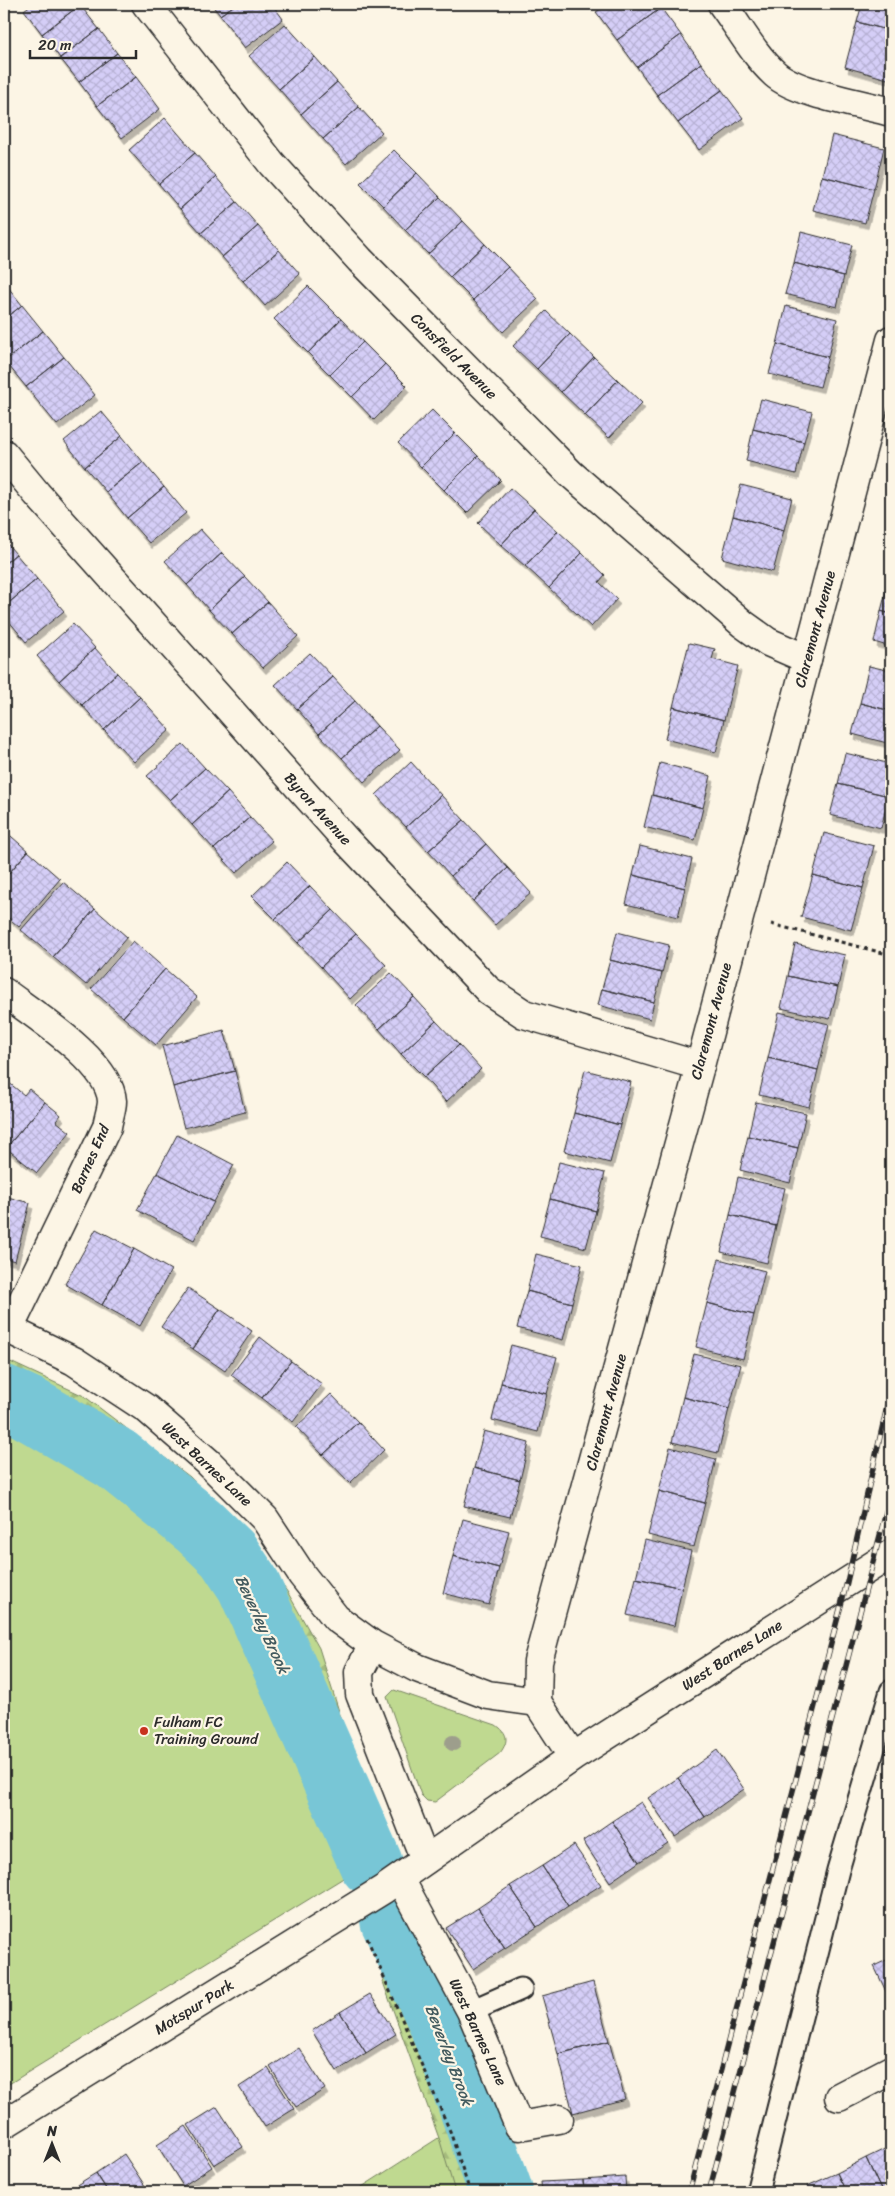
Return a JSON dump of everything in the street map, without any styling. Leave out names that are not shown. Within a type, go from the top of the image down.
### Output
[{"type":"street","name":"Consfield Avenue","points":[[146,4],[272,164],[360,260],[571,474],[743,624],[768,642],[807,659]]},
{"type":"street","points":[[722,4],[762,60],[776,75],[792,86],[891,112]]},
{"type":"street","name":"Claremont Avenue","points":[[537,1702],[538,1661],[700,1066],[891,340]]},
{"type":"street","name":"Byron Avenue","points":[[4,454],[37,494],[339,832],[488,990],[524,1014],[700,1066]]},
{"type":"street","name":"Barnes End","points":[[4,992],[88,1057],[105,1080],[112,1100],[107,1127],[6,1328]]},
{"type":"street","name":"West Barnes Lane","points":[[6,1328],[74,1361],[147,1408],[208,1462],[265,1518],[302,1575],[336,1618],[373,1645],[417,1668],[488,1695],[537,1702]]},
{"type":"street","name":"West Barnes Lane","points":[[559,2119],[520,2126],[471,2010],[392,1884],[573,1757],[891,1554]]},
{"type":"street","points":[[373,1645],[359,1672],[360,1694],[425,1860]]},
{"type":"street","points":[[537,1702],[573,1757]]},
{"type":"street","name":"Motspur Park","points":[[4,2124],[392,1884]]},
{"type":"street","points":[[839,2097],[891,2070]]},
{"type":"lane","points":[[757,2192],[838,1870],[891,1691]]},
{"type":"lane","points":[[471,2010],[521,1989]]},
{"type":"path","points":[[739,916],[891,956]]},
{"type":"path","points":[[367,1936],[450,2130],[470,2192]]},
{"type":"green space","points":[[4,1359],[84,1396],[190,1477],[244,1530],[288,1593],[319,1648],[343,1724],[389,1848],[388,1853],[348,1877],[343,1877],[225,1584],[50,1445],[4,1423]]},
{"type":"green space","name":"Fulham FC Training Ground","points":[[4,1423],[50,1445],[225,1584],[345,1877],[4,2087]]},
{"type":"green space","points":[[394,1690],[496,1725],[505,1734],[506,1741],[503,1749],[435,1802],[427,1801],[421,1795],[387,1697]]},
{"type":"green space","points":[[418,1954],[427,1958],[452,2015],[514,2192],[455,2192],[440,2141],[383,1982],[388,1969]]},
{"type":"green space","points":[[443,2135],[460,2192],[354,2192]]},
{"type":"building","points":[[32,4],[80,5],[42,34],[24,10]]},
{"type":"building","points":[[211,4],[236,4],[220,15]]},
{"type":"building","points":[[236,4],[272,4],[283,19],[245,48],[220,15]]},
{"type":"building","points":[[608,4],[658,4],[661,8],[617,40],[596,12]]},
{"type":"building","points":[[862,4],[891,4],[891,31],[857,22]]},
{"type":"building","points":[[80,5],[99,29],[60,58],[42,34]]},
{"type":"building","points":[[661,8],[681,35],[637,67],[617,40]]},
{"type":"building","points":[[857,22],[891,31],[891,80],[845,67]]},
{"type":"building","points":[[285,24],[315,57],[279,89],[249,56]]},
{"type":"building","points":[[99,29],[117,53],[79,82],[60,58]]},
{"type":"building","points":[[681,35],[701,63],[657,95],[637,67]]},
{"type":"building","points":[[117,53],[136,77],[97,106],[79,82]]},
{"type":"building","points":[[315,57],[337,82],[301,114],[279,89]]},
{"type":"building","points":[[701,63],[722,90],[678,123],[657,95]]},
{"type":"building","points":[[136,77],[160,109],[122,138],[97,106]]},
{"type":"building","points":[[337,82],[359,107],[323,139],[301,114]]},
{"type":"building","points":[[722,90],[743,118],[699,150],[678,123]]},
{"type":"building","points":[[359,107],[382,132],[346,164],[323,139]]},
{"type":"building","points":[[165,118],[195,153],[159,184],[129,150]]},
{"type":"building","points":[[832,135],[884,148],[874,189],[822,176]]},
{"type":"building","points":[[394,150],[417,173],[383,206],[360,183]]},
{"type":"building","points":[[195,153],[216,177],[180,209],[159,184]]},
{"type":"building","points":[[417,173],[440,197],[405,230],[383,206]]},
{"type":"building","points":[[822,176],[874,189],[865,223],[813,210]]},
{"type":"building","points":[[216,177],[237,202],[201,233],[180,209]]},
{"type":"building","points":[[440,197],[463,221],[428,254],[405,230]]},
{"type":"building","points":[[237,202],[258,226],[222,257],[201,233]]},
{"type":"building","points":[[463,221],[485,244],[450,277],[428,254]]},
{"type":"building","points":[[258,226],[279,250],[243,281],[222,257]]},
{"type":"building","points":[[801,232],[852,245],[844,276],[794,263]]},
{"type":"building","points":[[485,244],[508,267],[473,300],[450,277]]},
{"type":"building","points":[[279,250],[300,274],[265,306],[243,281]]},
{"type":"building","points":[[794,263],[844,276],[837,307],[785,294]]},
{"type":"building","points":[[508,267],[538,299],[503,332],[473,300]]},
{"type":"building","points":[[4,282],[22,305],[4,320]]},
{"type":"building","points":[[308,286],[341,319],[308,353],[274,319]]},
{"type":"building","points":[[22,305],[43,331],[5,361],[4,320]]},
{"type":"building","points":[[786,306],[837,319],[828,357],[777,344]]},
{"type":"building","points":[[546,311],[570,334],[537,369],[513,346]]},
{"type":"building","points":[[341,319],[363,342],[330,375],[308,353]]},
{"type":"building","points":[[43,331],[64,357],[26,387],[5,361]]},
{"type":"building","points":[[570,334],[594,357],[561,392],[537,369]]},
{"type":"building","points":[[363,342],[385,364],[352,397],[330,375]]},
{"type":"building","points":[[777,344],[828,357],[820,387],[769,374]]},
{"type":"building","points":[[64,357],[95,395],[57,425],[26,387]]},
{"type":"building","points":[[594,357],[618,380],[585,415],[561,392]]},
{"type":"building","points":[[385,364],[407,386],[374,420],[352,397]]},
{"type":"building","points":[[618,380],[642,403],[609,438],[585,415]]},
{"type":"building","points":[[761,399],[812,412],[804,442],[753,429]]},
{"type":"building","points":[[432,410],[455,433],[421,467],[398,443]]},
{"type":"building","points":[[101,411],[122,436],[85,467],[64,441]]},
{"type":"building","points":[[753,429],[804,442],[796,474],[746,461]]},
{"type":"building","points":[[455,433],[478,456],[444,490],[421,467]]},
{"type":"building","points":[[122,436],[143,462],[106,492],[85,467]]},
{"type":"building","points":[[478,456],[501,480],[467,513],[444,490]]},
{"type":"building","points":[[143,462],[164,487],[127,518],[106,492]]},
{"type":"building","points":[[741,485],[792,498],[784,530],[733,516]]},
{"type":"building","points":[[164,487],[186,513],[149,543],[127,518]]},
{"type":"building","points":[[510,488],[534,509],[501,545],[478,523]]},
{"type":"building","points":[[534,509],[558,531],[525,566],[501,545]]},
{"type":"building","points":[[733,516],[784,530],[773,572],[722,558]]},
{"type":"building","points":[[200,529],[222,553],[187,585],[165,561]]},
{"type":"building","points":[[558,531],[582,553],[549,588],[525,566]]},
{"type":"building","points":[[4,540],[16,554],[4,564]]},
{"type":"building","points":[[222,553],[245,577],[209,610],[187,585]]},
{"type":"building","points":[[582,553],[605,575],[599,582],[617,599],[591,627],[549,588]]},
{"type":"building","points":[[16,554],[37,579],[4,607],[4,564]]},
{"type":"building","points":[[245,577],[268,602],[232,634],[209,610]]},
{"type":"building","points":[[37,579],[64,611],[26,642],[4,615],[4,607]]},
{"type":"building","points":[[889,580],[891,581],[891,614],[881,611]]},
{"type":"building","points":[[268,602],[298,636],[263,668],[232,634]]},
{"type":"building","points":[[881,611],[891,614],[891,647],[874,642]]},
{"type":"building","points":[[73,624],[95,648],[59,681],[37,656]]},
{"type":"building","points":[[689,643],[715,649],[712,659],[738,666],[724,720],[673,707]]},
{"type":"building","points":[[95,648],[117,673],[82,705],[59,681]]},
{"type":"building","points":[[310,653],[333,677],[297,709],[275,685]]},
{"type":"building","points":[[869,666],[891,671],[891,711],[860,703]]},
{"type":"building","points":[[117,673],[140,697],[104,730],[82,705]]},
{"type":"building","points":[[333,677],[355,701],[319,734],[297,709]]},
{"type":"building","points":[[140,697],[170,730],[134,762],[104,730]]},
{"type":"building","points":[[355,701],[377,726],[342,758],[319,734]]},
{"type":"building","points":[[860,703],[891,711],[891,744],[852,734]]},
{"type":"building","points":[[673,707],[724,720],[716,752],[665,739]]},
{"type":"building","points":[[377,726],[400,750],[364,782],[342,758]]},
{"type":"building","points":[[183,744],[205,768],[170,800],[147,776]]},
{"type":"building","points":[[845,753],[891,764],[889,796],[838,784]]},
{"type":"building","points":[[411,762],[441,795],[406,827],[376,795]]},
{"type":"building","points":[[660,763],[711,776],[703,808],[652,795]]},
{"type":"building","points":[[205,768],[228,792],[192,825],[170,800]]},
{"type":"building","points":[[838,784],[889,796],[881,828],[830,815]]},
{"type":"building","points":[[228,792],[250,817],[214,849],[192,825]]},
{"type":"building","points":[[441,795],[464,820],[428,851],[406,827]]},
{"type":"building","points":[[652,795],[703,808],[695,840],[644,827]]},
{"type":"building","points":[[250,817],[272,841],[236,873],[214,849]]},
{"type":"building","points":[[464,820],[486,844],[451,876],[428,851]]},
{"type":"building","points":[[4,830],[28,851],[4,879]]},
{"type":"building","points":[[824,833],[874,846],[863,888],[813,875]]},
{"type":"building","points":[[486,844],[508,868],[473,901],[451,876]]},
{"type":"building","points":[[640,846],[692,859],[685,888],[633,875]]},
{"type":"building","points":[[28,851],[60,879],[19,927],[4,914],[4,879]]},
{"type":"building","points":[[287,862],[310,886],[275,919],[252,896]]},
{"type":"building","points":[[508,868],[531,893],[495,925],[473,901]]},
{"type":"building","points":[[633,875],[685,888],[678,917],[626,904]]},
{"type":"building","points":[[813,875],[863,888],[851,930],[801,917]]},
{"type":"building","points":[[63,882],[95,909],[53,957],[21,930]]},
{"type":"building","points":[[310,886],[333,910],[298,943],[275,919]]},
{"type":"building","points":[[95,909],[127,937],[86,985],[53,957]]},
{"type":"building","points":[[333,910],[356,934],[321,967],[298,943]]},
{"type":"building","points":[[617,932],[669,945],[662,973],[610,960]]},
{"type":"building","points":[[356,934],[386,965],[350,999],[321,967]]},
{"type":"building","points":[[133,941],[165,969],[123,1017],[91,989]]},
{"type":"building","points":[[795,944],[845,955],[838,987],[788,976]]},
{"type":"building","points":[[610,960],[662,973],[654,1002],[602,989]]},
{"type":"building","points":[[165,969],[197,997],[156,1045],[123,1017]]},
{"type":"building","points":[[391,973],[414,997],[379,1029],[356,1005]]},
{"type":"building","points":[[788,976],[838,987],[830,1019],[781,1008]]},
{"type":"building","points":[[602,989],[654,1002],[650,1019],[598,1005]]},
{"type":"building","points":[[414,997],[436,1021],[401,1054],[379,1029]]},
{"type":"building","points":[[779,1012],[829,1024],[818,1070],[768,1058]]},
{"type":"building","points":[[436,1021],[459,1045],[424,1077],[401,1054]]},
{"type":"building","points":[[224,1030],[235,1071],[173,1087],[162,1046]]},
{"type":"building","points":[[459,1045],[481,1069],[446,1102],[424,1077]]},
{"type":"building","points":[[768,1058],[818,1070],[809,1107],[759,1095]]},
{"type":"building","points":[[585,1070],[631,1082],[620,1125],[574,1113]]},
{"type":"building","points":[[235,1071],[245,1112],[184,1128],[173,1087]]},
{"type":"building","points":[[8,1082],[24,1095],[29,1089],[45,1102],[6,1148],[4,1146],[4,1087]]},
{"type":"building","points":[[45,1102],[61,1115],[56,1121],[70,1132],[37,1173],[6,1148]]},
{"type":"building","points":[[756,1102],[806,1113],[798,1148],[748,1136]]},
{"type":"building","points":[[574,1113],[620,1125],[610,1163],[564,1151]]},
{"type":"building","points":[[177,1135],[234,1165],[214,1202],[157,1173]]},
{"type":"building","points":[[748,1136],[798,1148],[790,1183],[740,1170]]},
{"type":"building","points":[[559,1162],[605,1173],[596,1211],[550,1199]]},
{"type":"building","points":[[157,1173],[214,1202],[194,1240],[137,1210]]},
{"type":"building","points":[[738,1177],[785,1188],[776,1226],[730,1215]]},
{"type":"building","points":[[4,1196],[30,1203],[15,1261],[4,1258]]},
{"type":"building","points":[[550,1199],[596,1211],[586,1248],[540,1236]]},
{"type":"building","points":[[730,1215],[776,1226],[767,1263],[721,1252]]},
{"type":"building","points":[[96,1229],[134,1249],[102,1305],[65,1284]]},
{"type":"building","points":[[134,1249],[171,1270],[140,1326],[102,1305]]},
{"type":"building","points":[[536,1254],[582,1265],[572,1303],[527,1291]]},
{"type":"building","points":[[719,1259],[765,1271],[754,1315],[707,1303]]},
{"type":"building","points":[[188,1288],[220,1309],[193,1349],[161,1327]]},
{"type":"building","points":[[527,1291],[572,1303],[563,1340],[517,1328]]},
{"type":"building","points":[[707,1303],[754,1315],[743,1359],[696,1347]]},
{"type":"building","points":[[220,1309],[252,1331],[225,1371],[193,1349]]},
{"type":"building","points":[[260,1337],[291,1361],[262,1398],[231,1375]]},
{"type":"building","points":[[511,1345],[557,1357],[547,1394],[501,1383]]},
{"type":"building","points":[[694,1354],[741,1365],[729,1409],[683,1397]]},
{"type":"building","points":[[291,1361],[322,1384],[293,1422],[262,1398]]},
{"type":"building","points":[[501,1383],[547,1394],[538,1432],[492,1420]]},
{"type":"building","points":[[331,1394],[358,1422],[323,1455],[296,1427]]},
{"type":"building","points":[[683,1397],[729,1409],[718,1453],[672,1442]]},
{"type":"building","points":[[358,1422],[384,1450],[350,1483],[323,1455]]},
{"type":"building","points":[[484,1431],[529,1443],[520,1480],[474,1468]]},
{"type":"building","points":[[670,1447],[716,1459],[705,1503],[659,1491]]},
{"type":"building","points":[[474,1468],[520,1480],[510,1517],[464,1506]]},
{"type":"building","points":[[659,1491],[705,1503],[694,1547],[648,1535]]},
{"type":"building","points":[[463,1519],[509,1531],[499,1568],[453,1556]]},
{"type":"building","points":[[645,1540],[691,1551],[682,1588],[636,1578]]},
{"type":"building","points":[[453,1556],[499,1568],[489,1605],[443,1593]]},
{"type":"building","points":[[636,1578],[682,1588],[674,1626],[627,1615]]},
{"type":"building","points":[[717,1750],[744,1789],[705,1817],[678,1778]]},
{"type":"building","points":[[678,1778],[705,1817],[675,1837],[648,1798]]},
{"type":"building","points":[[641,1802],[668,1843],[639,1862],[612,1821]]},
{"type":"building","points":[[612,1821],[639,1862],[610,1882],[583,1841]]},
{"type":"building","points":[[574,1845],[601,1885],[568,1906],[542,1866]]},
{"type":"building","points":[[542,1866],[568,1906],[537,1927],[510,1886]]},
{"type":"building","points":[[510,1886],[537,1927],[505,1948],[478,1908]]},
{"type":"building","points":[[478,1908],[505,1948],[473,1969],[446,1928]]},
{"type":"building","points":[[891,1958],[891,2002],[874,1966]]},
{"type":"building","points":[[593,1982],[609,2041],[558,2054],[542,1996]]},
{"type":"building","points":[[370,1994],[396,2034],[366,2053],[340,2012]]},
{"type":"building","points":[[340,2012],[366,2053],[337,2071],[312,2031]]},
{"type":"building","points":[[609,2041],[625,2099],[573,2113],[558,2054]]},
{"type":"building","points":[[299,2048],[325,2089],[296,2107],[270,2067]]},
{"type":"building","points":[[268,2068],[294,2109],[265,2127],[239,2087]]},
{"type":"building","points":[[217,2107],[243,2147],[214,2165],[188,2125]]},
{"type":"building","points":[[186,2126],[212,2167],[183,2186],[157,2145]]},
{"type":"building","points":[[891,2146],[891,2192],[882,2192],[866,2158]]},
{"type":"building","points":[[124,2154],[149,2192],[108,2192],[96,2173]]},
{"type":"building","points":[[866,2158],[882,2192],[846,2192],[837,2173]]},
{"type":"building","points":[[96,2173],[108,2192],[67,2191]]},
{"type":"building","points":[[837,2173],[846,2192],[810,2192],[807,2186]]},
{"type":"building","points":[[625,2177],[626,2192],[584,2192],[583,2180]]},
{"type":"building","points":[[583,2180],[584,2192],[542,2192],[541,2182]]},
{"type":"waterway","name":"Beverley Brook","points":[[4,1397],[28,1408],[116,1459],[199,1526],[228,1554],[248,1584],[371,1864]]},
{"type":"waterway","name":"Beverley Brook","points":[[392,1920],[440,2021],[501,2192]]},
{"type":"railway","points":[[689,2192],[847,1582],[891,1389]]},
{"type":"railway","points":[[709,2192],[891,1493]]},
{"type":"place","name":"Fulham FC Training Ground","points":[[144,1731]]}]
